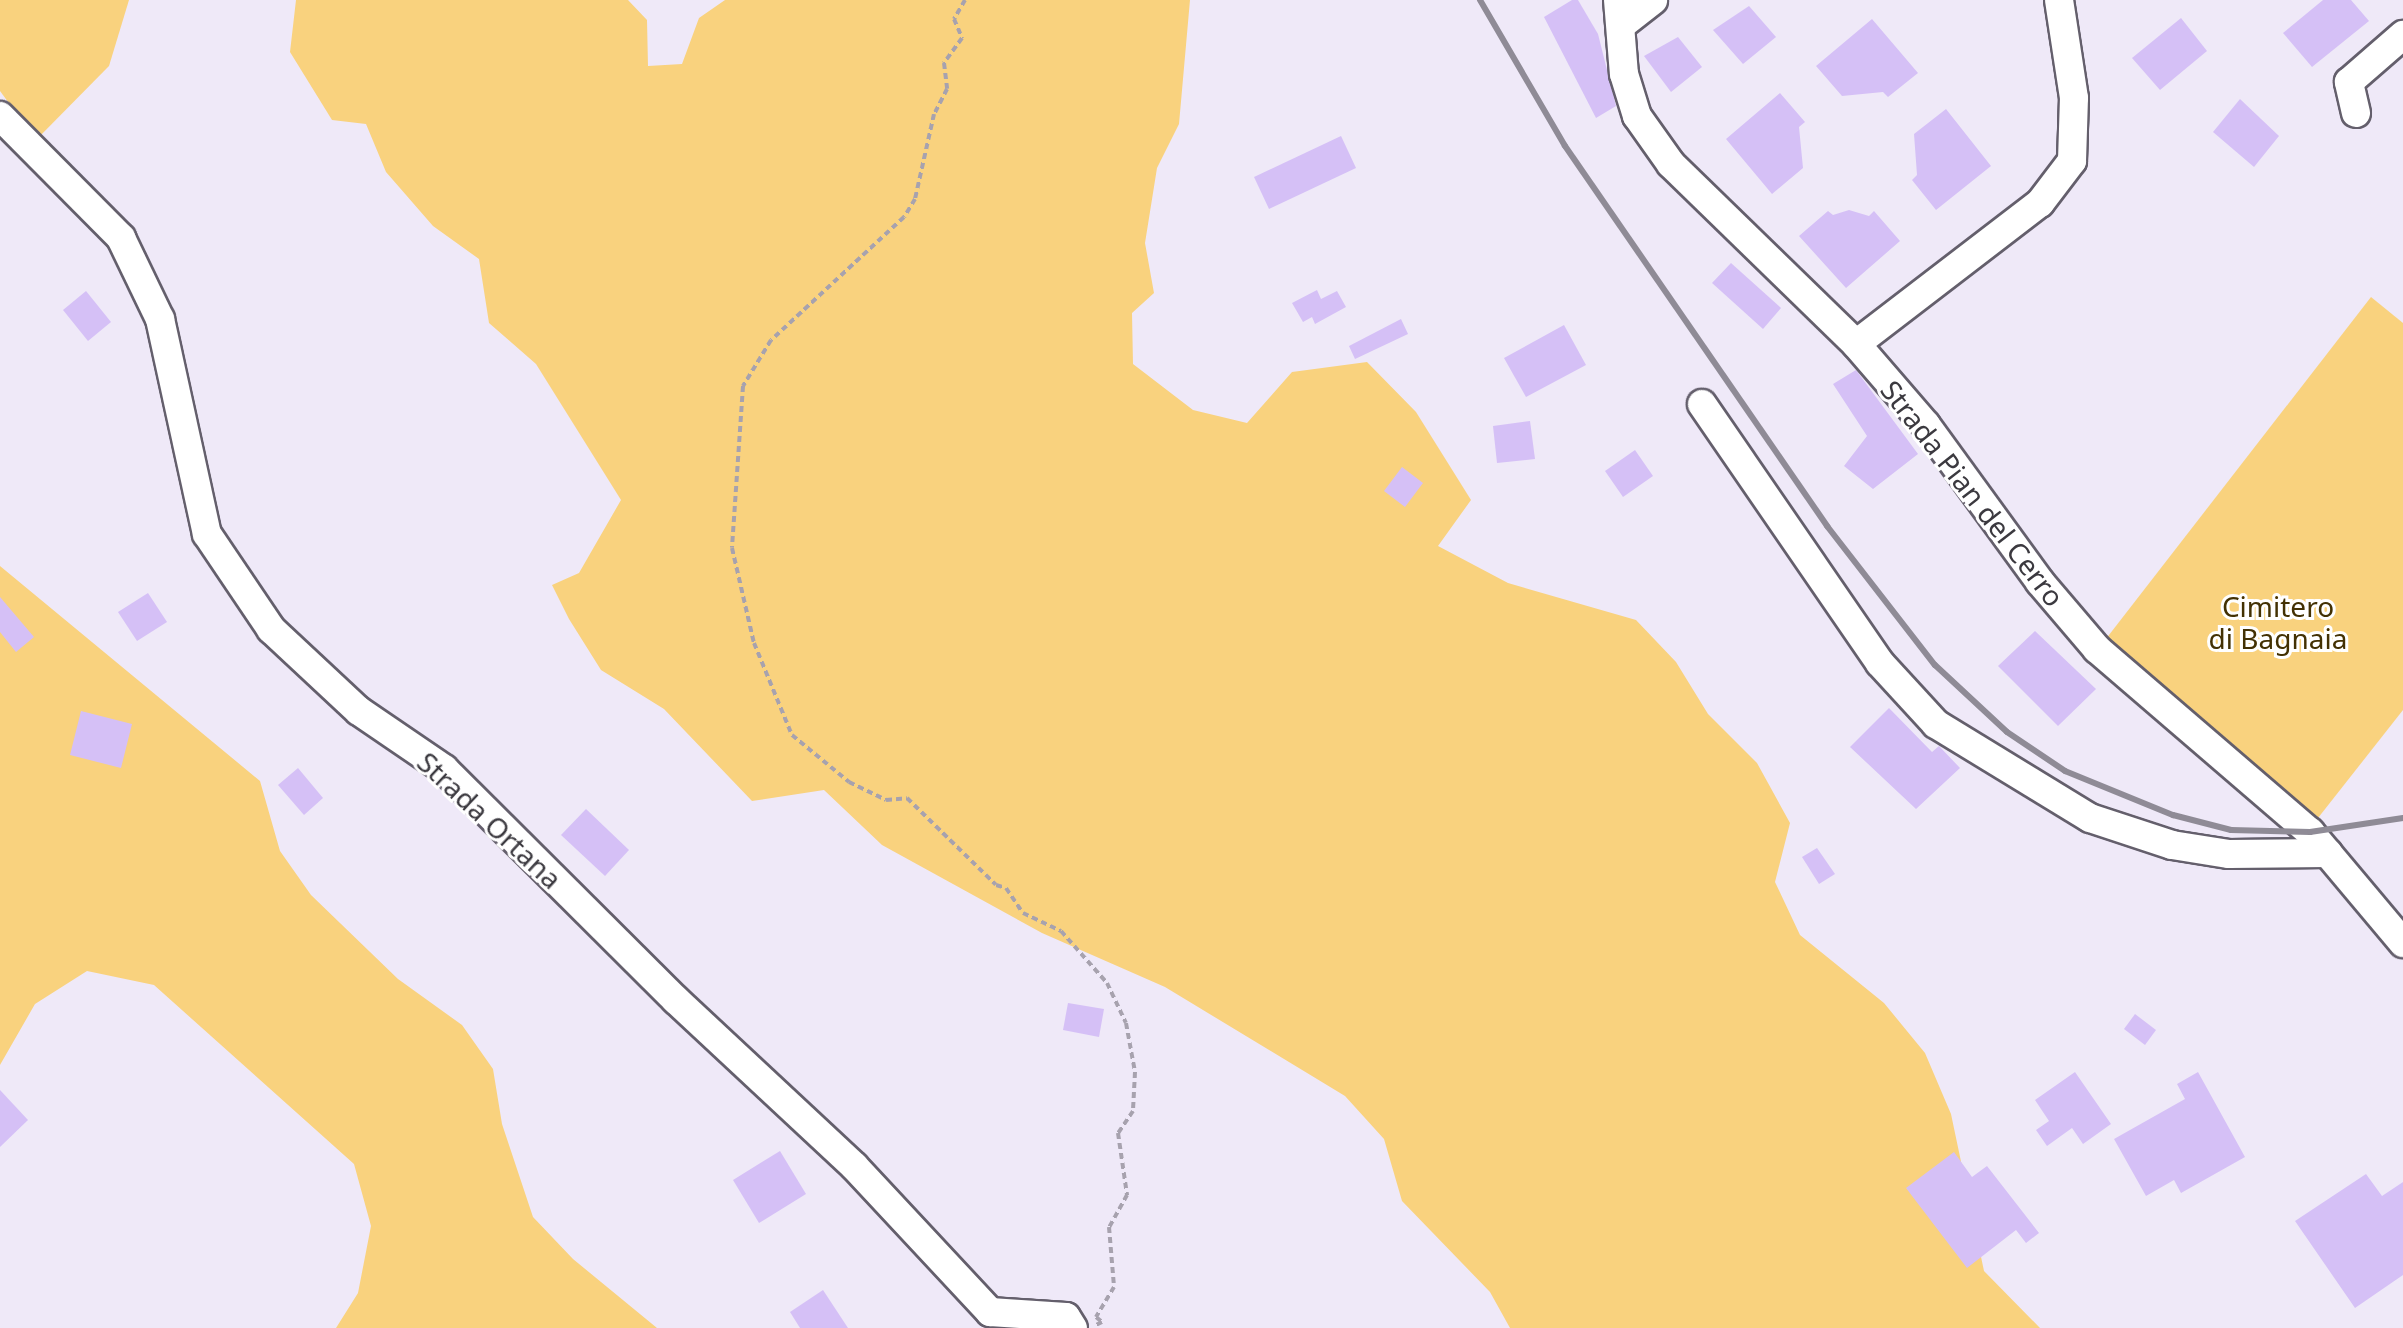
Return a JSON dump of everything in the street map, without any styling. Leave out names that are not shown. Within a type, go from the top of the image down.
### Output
[{"type":"street","points":[[1621,12],[1653,0]]},
{"type":"street","points":[[1856,344],[2040,203],[2072,161],[2074,98],[2059,0]]},
{"type":"street","name":"Strada Pian del Cerro","points":[[1621,12],[1624,74],[1637,116],[1671,164],[1856,344],[1926,425],[2040,582],[2097,649],[2328,853],[2403,943]]},
{"type":"street","points":[[2356,113],[2349,82],[2403,35]]},
{"type":"street","name":"Strada Ortana","points":[[0,116],[121,238],[160,319],[207,534],[271,629],[359,711],[444,769],[676,1000],[854,1166],[990,1312],[1066,1317],[1073,1328]]},
{"type":"street","points":[[1702,404],[1880,663],[1936,724],[1999,767],[2117,827],[2229,854],[2328,853]]},
{"type":"path","points":[[965,0],[954,19],[962,38],[944,63],[947,89],[934,114],[915,199],[904,217],[771,340],[743,386],[732,548],[754,643],[792,735],[849,782],[886,800],[907,798],[996,885],[1006,888],[1023,913],[1061,931],[1107,983],[1126,1023],[1135,1072],[1133,1111],[1118,1133],[1127,1195],[1109,1227],[1114,1287],[1096,1317],[1102,1322],[1093,1328]]},
{"type":"green space","points":[[0,0],[129,0],[109,66],[36,140],[0,91]]},
{"type":"green space","points":[[296,0],[628,0],[647,20],[648,66],[682,64],[699,18],[725,0],[1190,0],[1179,124],[1157,168],[1145,243],[1154,293],[1132,313],[1133,364],[1193,410],[1247,423],[1292,372],[1367,362],[1416,412],[1471,500],[1438,546],[1508,583],[1636,620],[1676,662],[1708,714],[1757,763],[1790,823],[1775,882],[1800,935],[1884,1003],[1925,1053],[1951,1114],[1984,1271],[2040,1328],[1510,1328],[1490,1292],[1402,1201],[1384,1139],[1345,1096],[1165,987],[1042,933],[882,845],[824,790],[752,801],[664,709],[601,670],[569,619],[552,585],[579,573],[621,500],[536,364],[489,323],[479,259],[433,226],[386,172],[366,124],[332,120],[290,52]]},
{"type":"green space","name":"Cimitero di Bagnaia","points":[[2371,297],[2403,323],[2403,710],[2318,818],[2102,644]]},
{"type":"green space","points":[[0,566],[260,781],[280,851],[311,895],[398,979],[462,1025],[493,1069],[502,1124],[533,1217],[573,1259],[657,1328],[336,1328],[358,1293],[371,1226],[354,1164],[154,985],[87,971],[35,1004],[0,1065]]},
{"type":"building","points":[[1572,0],[1578,0],[1598,34],[1616,106],[1596,118],[1544,17]]},
{"type":"building","points":[[2323,0],[2351,0],[2369,21],[2312,67],[2283,33]]},
{"type":"building","points":[[1749,6],[1776,37],[1743,64],[1713,30]]},
{"type":"building","points":[[2181,18],[2207,51],[2160,90],[2132,58]]},
{"type":"building","points":[[1872,19],[1918,73],[1888,97],[1883,92],[1842,96],[1816,66]]},
{"type":"building","points":[[1678,37],[1702,67],[1671,92],[1644,56]]},
{"type":"building","points":[[1780,93],[1805,122],[1799,127],[1803,168],[1772,194],[1726,139]]},
{"type":"building","points":[[2240,99],[2279,136],[2254,167],[2213,132]]},
{"type":"building","points":[[1946,109],[1991,166],[1936,210],[1912,180],[1917,175],[1914,134]]},
{"type":"building","points":[[1341,136],[1356,168],[1269,209],[1254,177]]},
{"type":"building","points":[[1849,210],[1869,216],[1874,211],[1900,241],[1846,288],[1799,236],[1828,211],[1833,215]]},
{"type":"building","points":[[1731,263],[1781,308],[1763,329],[1712,283]]},
{"type":"building","points":[[1317,290],[1321,299],[1337,291],[1346,307],[1315,324],[1312,317],[1303,322],[1292,303]]},
{"type":"building","points":[[86,291],[111,322],[88,341],[63,310]]},
{"type":"building","points":[[1401,319],[1408,334],[1355,359],[1349,346]]},
{"type":"building","points":[[1564,325],[1586,365],[1526,397],[1504,358]]},
{"type":"building","points":[[1856,370],[1918,454],[1873,489],[1844,466],[1867,436],[1833,384]]},
{"type":"building","points":[[1530,421],[1535,459],[1497,463],[1493,426]]},
{"type":"building","points":[[1635,450],[1653,476],[1623,497],[1605,471]]},
{"type":"building","points":[[1402,467],[1423,483],[1405,507],[1384,491]]},
{"type":"building","points":[[148,593],[167,622],[137,641],[118,612]]},
{"type":"building","points":[[0,597],[34,637],[16,652],[0,632]]},
{"type":"building","points":[[2035,631],[2096,689],[2058,726],[1998,666]]},
{"type":"building","points":[[1889,708],[1932,752],[1939,746],[1960,768],[1916,809],[1850,747]]},
{"type":"building","points":[[81,711],[132,724],[121,768],[70,755]]},
{"type":"building","points":[[298,768],[323,798],[304,815],[278,785]]},
{"type":"building","points":[[586,809],[629,850],[605,876],[561,835]]},
{"type":"building","points":[[1817,848],[1835,874],[1819,884],[1802,857]]},
{"type":"building","points":[[1068,1003],[1104,1009],[1099,1037],[1063,1030]]},
{"type":"building","points":[[2135,1014],[2156,1030],[2145,1045],[2124,1029]]},
{"type":"building","points":[[2075,1072],[2111,1124],[2083,1144],[2072,1128],[2047,1146],[2036,1130],[2049,1121],[2035,1100]]},
{"type":"building","points":[[2198,1072],[2245,1157],[2181,1193],[2174,1180],[2146,1196],[2114,1139],[2185,1099],[2177,1084]]},
{"type":"building","points":[[0,1090],[28,1120],[0,1147]]},
{"type":"building","points":[[780,1151],[806,1194],[759,1223],[733,1180]]},
{"type":"building","points":[[1954,1152],[1972,1177],[1987,1166],[2039,1233],[2026,1243],[2016,1230],[1967,1268],[1906,1188]]},
{"type":"building","points":[[2366,1174],[2382,1196],[2403,1182],[2403,1275],[2355,1308],[2295,1221]]},
{"type":"building","points":[[823,1290],[848,1328],[800,1328],[790,1312]]},
{"type":"railway","points":[[1480,0],[1565,146],[1827,526],[1935,665],[2007,732],[2065,771],[2173,815],[2231,830],[2310,832],[2403,818]]}]
